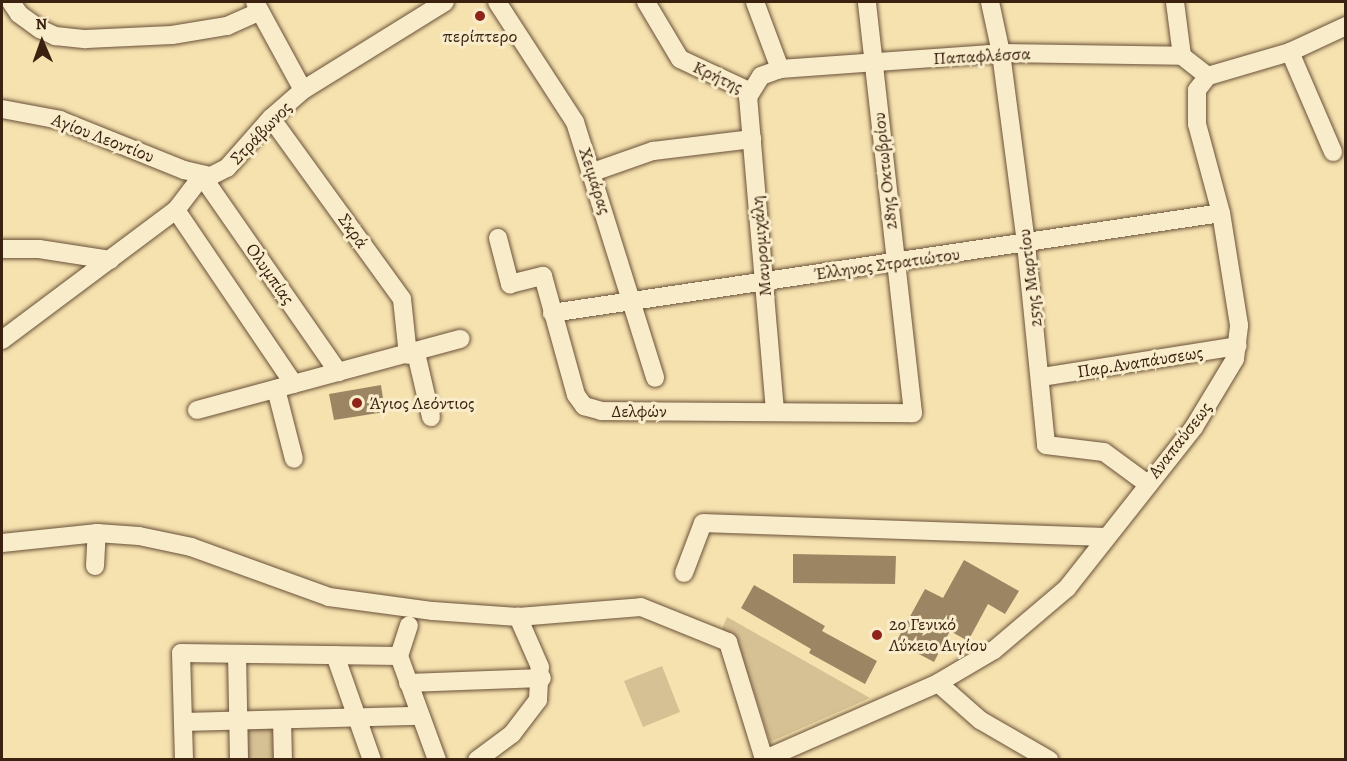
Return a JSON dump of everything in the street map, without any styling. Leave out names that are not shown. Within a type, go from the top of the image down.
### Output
[{"type":"street","points":[[11,2],[19,14],[40,29],[55,36],[86,39],[172,35],[226,26],[257,6],[303,90]]},
{"type":"street","name":"Στράβωνος","points":[[2,340],[176,210],[202,176],[226,168],[271,118],[303,90],[446,2]]},
{"type":"street","name":"Χειμάρας","points":[[496,2],[575,122],[593,172],[655,378]]},
{"type":"street","name":"Κρήτης","points":[[646,2],[680,59],[753,87]]},
{"type":"street","points":[[754,2],[780,69]]},
{"type":"street","name":"28ης Οκτωβρίου","points":[[867,2],[872,63],[913,412]]},
{"type":"street","name":"25ης Μαρτίου","points":[[990,2],[1001,53],[1026,244],[1042,377],[1046,445],[1104,452],[1146,483]]},
{"type":"street","points":[[1175,2],[1182,56],[1208,76],[1290,52],[1346,26]]},
{"type":"street","points":[[1290,52],[1333,152]]},
{"type":"street","name":"Παπαφλέσσα","points":[[753,87],[780,69],[1001,53],[1182,56]]},
{"type":"street","name":"Αναπαύσεως","points":[[763,759],[938,683],[994,650],[1050,606],[1146,483],[1194,427],[1226,379],[1238,346],[1239,325],[1221,213],[1196,114],[1197,90],[1208,76]]},
{"type":"street","name":"Μαυρομιχάλη","points":[[753,87],[752,139],[775,411]]},
{"type":"street","name":"Αγίου Λεοντίου","points":[[2,109],[60,120],[202,176]]},
{"type":"street","name":"Σκρά","points":[[271,118],[402,299],[412,354],[431,417]]},
{"type":"street","points":[[593,172],[653,151],[752,139]]},
{"type":"street","name":"Ολυμπίας","points":[[202,176],[338,372]]},
{"type":"street","points":[[176,210],[294,384]]},
{"type":"street","name":"Έλληνος Στρατιώτου","points":[[552,313],[1026,244],[1221,213]]},
{"type":"street","name":"Δελφών","points":[[498,238],[510,284],[543,276],[576,395],[584,406],[601,411],[913,412]]},
{"type":"street","points":[[2,249],[39,249],[110,260]]},
{"type":"street","points":[[197,410],[461,339]]},
{"type":"street","name":"Παρ.Αναπάυσεως","points":[[1042,377],[1238,346]]},
{"type":"street","points":[[276,389],[294,459]]},
{"type":"street","points":[[684,573],[703,524],[1104,537]]},
{"type":"street","points":[[2,543],[97,533],[139,536],[191,548],[329,597],[433,612],[518,617],[641,607],[728,642],[763,759]]},
{"type":"street","points":[[95,566],[97,533]]},
{"type":"street","points":[[477,759],[512,734],[533,711],[542,678],[518,617]]},
{"type":"street","points":[[409,626],[399,656],[437,759]]},
{"type":"street","points":[[184,759],[181,653],[399,656]]},
{"type":"street","points":[[237,654],[239,759]]},
{"type":"street","points":[[334,655],[372,759]]},
{"type":"street","points":[[408,683],[542,678]]},
{"type":"street","points":[[938,683],[980,720],[1049,759]]},
{"type":"street","points":[[183,722],[420,716]]},
{"type":"street","points":[[282,720],[283,759]]},
{"type":"shaded area","points":[[727,617],[870,698],[770,742],[737,639],[722,629]]},
{"type":"shaded area","points":[[662,666],[680,712],[643,727],[624,681]]},
{"type":"shaded area","points":[[245,727],[277,727],[279,759],[246,759]]},
{"type":"building","name":"Άγιος Λεόντιος","points":[[381,385],[385,412],[334,420],[329,394]]},
{"type":"building","points":[[793,554],[896,556],[895,584],[793,583]]},
{"type":"building","points":[[964,560],[1019,591],[1005,614],[988,604],[968,641],[950,631],[934,662],[896,642],[925,589],[943,598]]},
{"type":"building","points":[[754,585],[825,626],[822,631],[877,661],[865,684],[809,653],[811,649],[741,608]]},
{"type":"place","name":"περίπτερο","points":[[480,16]]},
{"type":"place","name":"Άγιος Λεόντιος","points":[[357,403]]},
{"type":"place","name":"2ο Γενικό Λύκειο Αιγίου","points":[[877,635]]}]
